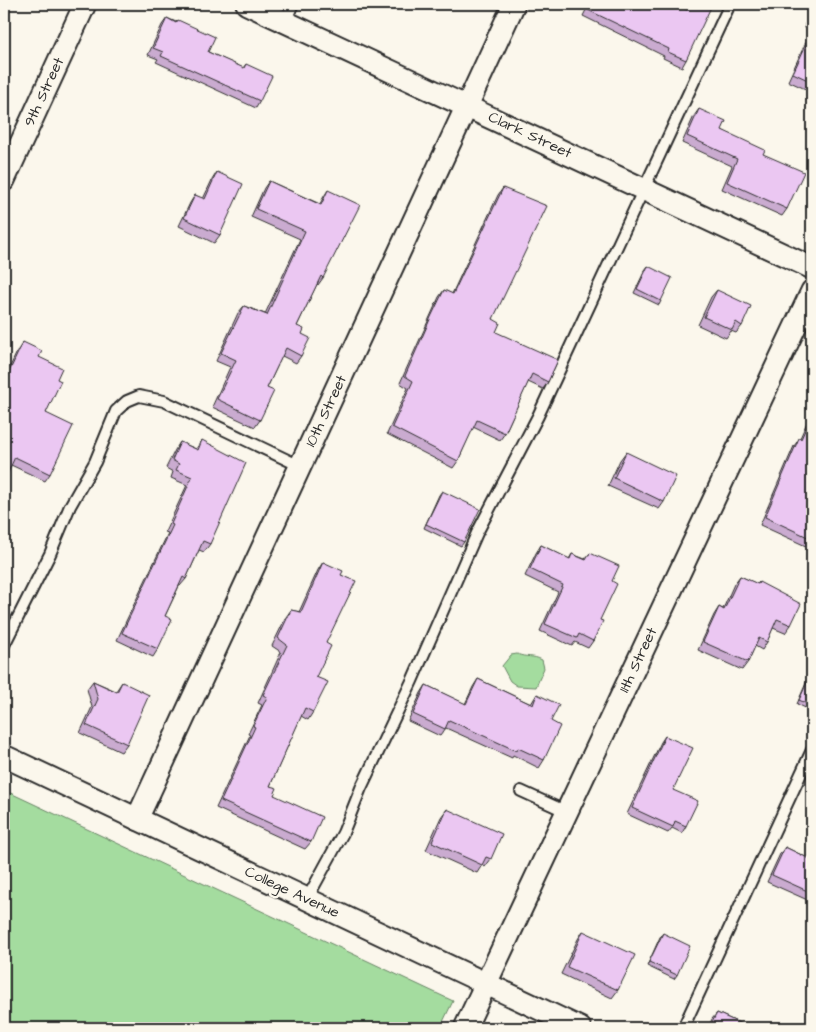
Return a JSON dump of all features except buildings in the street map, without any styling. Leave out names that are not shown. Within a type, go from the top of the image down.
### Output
[{"type":"street","name":"9th Street","points":[[4,180],[85,4]]},
{"type":"street","name":"Clark Street","points":[[247,4],[289,13],[467,106],[812,268]]},
{"type":"street","name":"10th Street","points":[[137,819],[514,4]]},
{"type":"street","name":"11th Street","points":[[464,1028],[812,291]]},
{"type":"street","name":"College Avenue","points":[[4,756],[580,1028]]},
{"type":"lane","points":[[307,899],[343,834],[361,788],[412,681],[478,533],[538,416],[730,4]]},
{"type":"lane","points":[[4,645],[50,554],[70,506],[95,462],[116,411],[126,401],[139,396],[164,401],[300,466]]},
{"type":"lane","points":[[683,1028],[812,750]]},
{"type":"lane","points":[[522,791],[567,812]]},
{"type":"green space","points":[[517,654],[542,660],[544,668],[536,687],[517,686],[510,681],[502,666],[511,655]]},
{"type":"green space","points":[[4,790],[453,1001],[440,1028],[4,1028]]}]
